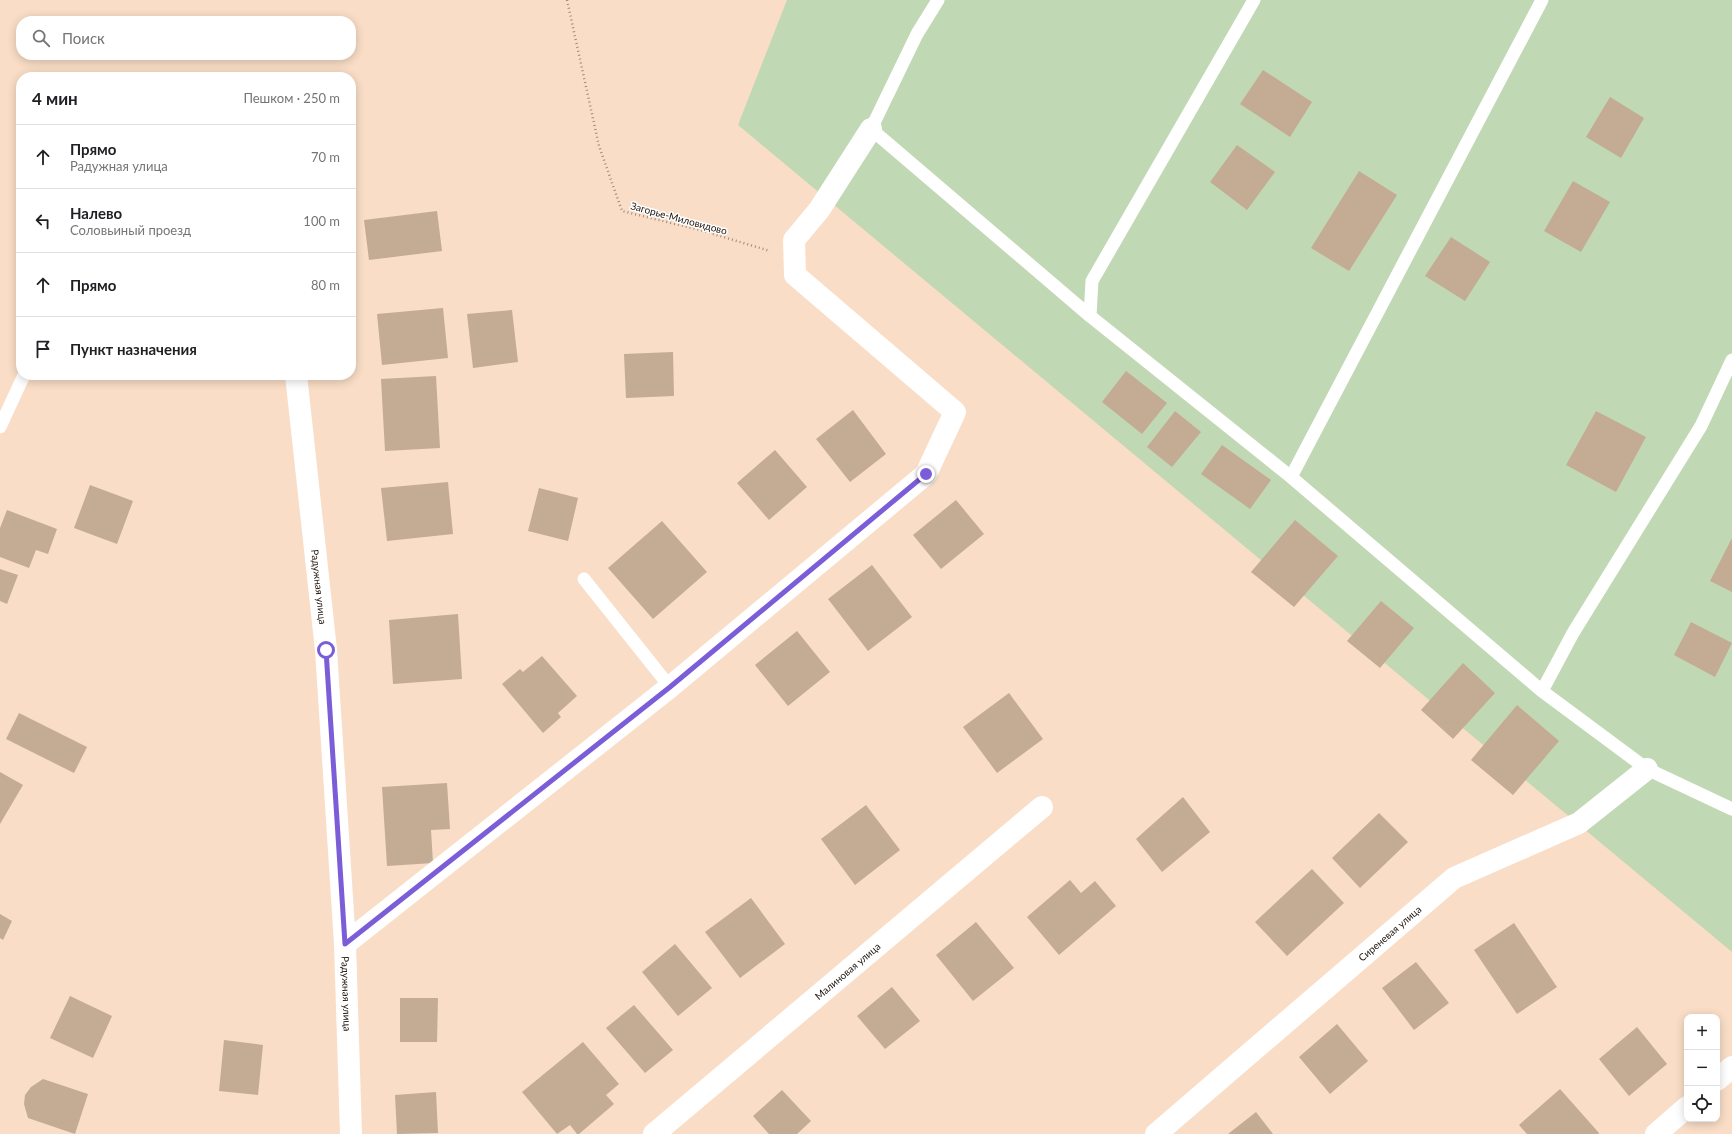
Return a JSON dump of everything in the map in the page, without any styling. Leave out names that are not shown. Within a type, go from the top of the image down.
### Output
[{"type":"street","points":[[345,944],[670,687],[926,474],[955,412],[795,275],[794,240],[819,210],[871,129]]},
{"type":"street","name":"Радужная улица","points":[[297,380],[326,650],[345,944],[351,1134]]},
{"type":"street","name":"Сиреневая улица","points":[[1156,1134],[1454,878],[1579,823],[1647,769]]},
{"type":"street","name":"Малиновая улица","points":[[654,1134],[1042,807]]},
{"type":"street","points":[[1720,1077],[1732,1067]]},
{"type":"street","points":[[1656,1134],[1684,1110]]},
{"type":"lane","points":[[938,0],[917,34],[871,129],[1090,316],[1291,477],[1542,691],[1647,769],[1732,809]]},
{"type":"lane","points":[[1090,316],[1092,281],[1254,0]]},
{"type":"lane","points":[[1291,477],[1542,0]]},
{"type":"lane","points":[[1542,691],[1573,633],[1701,426],[1732,360]]},
{"type":"lane","points":[[0,427],[22,380]]},
{"type":"lane","points":[[584,579],[670,687]]},
{"type":"path","name":"Загорье-Миловидово","points":[[567,0],[599,146],[622,211],[700,230],[778,254],[795,275]]},
{"type":"green space","points":[[787,0],[1732,0],[1732,952],[738,125]]},
{"type":"building","points":[[1263,70],[1312,102],[1290,137],[1240,104]]},
{"type":"building","points":[[1610,97],[1644,118],[1621,158],[1586,137]]},
{"type":"building","points":[[1237,145],[1275,172],[1247,210],[1210,182]]},
{"type":"building","points":[[1359,171],[1397,195],[1349,271],[1311,248]]},
{"type":"building","points":[[1573,181],[1610,202],[1581,252],[1544,231]]},
{"type":"building","points":[[437,211],[442,251],[369,260],[364,220]]},
{"type":"building","points":[[1451,237],[1490,262],[1465,301],[1425,276]]},
{"type":"building","points":[[443,308],[448,358],[382,365],[377,314]]},
{"type":"building","points":[[512,310],[518,362],[473,368],[467,314]]},
{"type":"building","points":[[673,352],[674,396],[626,398],[624,354]]},
{"type":"building","points":[[1126,371],[1167,403],[1142,434],[1102,402]]},
{"type":"building","points":[[436,376],[440,448],[385,451],[381,379]]},
{"type":"building","points":[[853,410],[886,454],[850,482],[816,439]]},
{"type":"building","points":[[1175,411],[1201,432],[1172,467],[1147,447]]},
{"type":"building","points":[[1596,411],[1646,437],[1616,492],[1566,465]]},
{"type":"building","points":[[1222,445],[1271,480],[1250,509],[1201,474]]},
{"type":"building","points":[[775,450],[807,487],[769,520],[737,483]]},
{"type":"building","points":[[448,482],[453,534],[387,541],[381,488]]},
{"type":"building","points":[[90,485],[133,501],[117,544],[74,528]]},
{"type":"building","points":[[539,488],[578,498],[568,541],[528,531]]},
{"type":"building","points":[[956,500],[984,534],[941,569],[913,535]]},
{"type":"building","points":[[7,510],[57,529],[48,554],[36,550],[29,568],[0,557],[0,528]]},
{"type":"building","points":[[1295,520],[1338,556],[1294,607],[1251,572]]},
{"type":"building","points":[[662,521],[707,572],[653,619],[608,568]]},
{"type":"building","points":[[1732,538],[1732,592],[1710,581]]},
{"type":"building","points":[[872,565],[912,617],[868,651],[828,599]]},
{"type":"building","points":[[0,569],[18,575],[7,604],[0,601]]},
{"type":"building","points":[[1381,601],[1414,628],[1380,668],[1347,641]]},
{"type":"building","points":[[458,614],[462,679],[393,684],[389,620]]},
{"type":"building","points":[[1691,622],[1732,643],[1715,677],[1674,655]]},
{"type":"building","points":[[797,631],[830,672],[788,706],[755,665]]},
{"type":"building","points":[[542,656],[577,696],[558,713],[561,717],[543,733],[502,684],[520,669],[523,672]]},
{"type":"building","points":[[1463,663],[1495,693],[1453,739],[1421,710]]},
{"type":"building","points":[[1009,693],[1043,739],[997,773],[963,727]]},
{"type":"building","points":[[1517,705],[1559,741],[1513,795],[1471,760]]},
{"type":"building","points":[[19,713],[87,747],[74,773],[6,739]]},
{"type":"building","points":[[0,772],[23,785],[0,824]]},
{"type":"building","points":[[447,783],[450,829],[431,830],[433,863],[387,866],[382,787]]},
{"type":"building","points":[[1183,797],[1210,832],[1162,872],[1136,839]]},
{"type":"building","points":[[866,805],[900,850],[855,885],[821,839]]},
{"type":"building","points":[[1379,813],[1408,842],[1360,888],[1332,858]]},
{"type":"building","points":[[1312,869],[1344,903],[1287,956],[1255,922]]},
{"type":"building","points":[[1070,880],[1081,893],[1095,881],[1116,906],[1059,955],[1027,917]]},
{"type":"building","points":[[751,898],[785,944],[740,978],[705,932]]},
{"type":"building","points":[[0,914],[12,921],[3,940],[0,938]]},
{"type":"building","points":[[976,922],[1014,968],[973,1001],[936,955]]},
{"type":"building","points":[[1514,923],[1557,987],[1517,1014],[1474,950]]},
{"type":"building","points":[[675,944],[712,988],[678,1016],[642,972]]},
{"type":"building","points":[[1416,962],[1449,1003],[1414,1030],[1382,988]]},
{"type":"building","points":[[892,987],[920,1021],[885,1049],[857,1016]]},
{"type":"building","points":[[70,996],[112,1016],[93,1058],[50,1038]]},
{"type":"building","points":[[400,998],[438,998],[437,1042],[400,1042]]},
{"type":"building","points":[[634,1005],[673,1050],[645,1073],[606,1028]]},
{"type":"building","points":[[1337,1024],[1368,1061],[1330,1094],[1299,1057]]},
{"type":"building","points":[[1637,1027],[1667,1064],[1629,1096],[1599,1059]]},
{"type":"building","points":[[224,1040],[263,1045],[258,1095],[219,1091]]},
{"type":"building","points":[[583,1042],[619,1084],[606,1095],[614,1104],[579,1134],[577,1134],[570,1125],[557,1134],[522,1092]]},
{"type":"building","points":[[43,1079],[88,1094],[75,1134],[28,1118],[24,1104],[25,1095],[31,1087]]},
{"type":"building","points":[[1560,1089],[1599,1133],[1598,1134],[1527,1134],[1519,1125]]},
{"type":"building","points":[[782,1090],[811,1121],[797,1134],[769,1134],[753,1116]]},
{"type":"building","points":[[436,1092],[438,1133],[397,1134],[395,1095]]},
{"type":"building","points":[[1256,1112],[1273,1134],[1228,1134]]},
{"type":"route","points":[[326,650],[345,944],[670,687],[926,474]]}]
